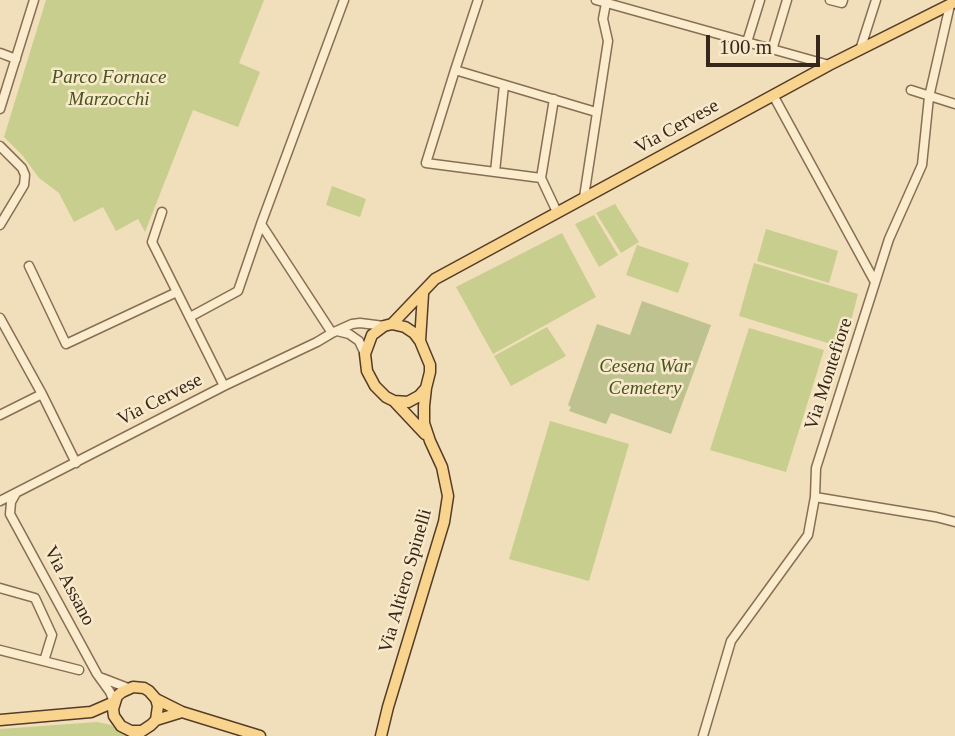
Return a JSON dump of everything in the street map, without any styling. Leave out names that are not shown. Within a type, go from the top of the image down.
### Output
[{"type":"main road","name":"Via Cervese","points":[[388,325],[435,279],[829,65],[952,4]]},
{"type":"main road","points":[[420,341],[423,293]]},
{"type":"main road","points":[[388,325],[405,327],[420,341],[430,365],[426,387],[419,396],[408,402],[394,401],[386,397],[375,386],[367,371],[365,354],[372,335],[388,325]]},
{"type":"main road","name":"Via Altiero Spinelli","points":[[380,734],[444,522],[448,496],[442,467],[424,422],[426,387]]},
{"type":"main road","name":"Via Altiero Spinelli","points":[[394,401],[430,441]]},
{"type":"main road","points":[[117,722],[113,709],[117,696],[128,688],[144,688],[156,699],[182,712],[260,736]]},
{"type":"main road","points":[[153,727],[158,706],[156,699]]},
{"type":"main road","points":[[0,720],[95,711],[114,702]]},
{"type":"main road","points":[[95,711],[139,734],[182,712]]},
{"type":"street","points":[[0,109],[33,0]]},
{"type":"street","points":[[190,317],[238,291],[344,0]]},
{"type":"street","points":[[478,0],[426,163],[541,178]]},
{"type":"street","points":[[596,0],[829,65]]},
{"type":"street","points":[[747,42],[760,0]]},
{"type":"street","points":[[772,50],[787,0]]},
{"type":"street","points":[[830,0],[842,3],[843,0]]},
{"type":"street","points":[[860,50],[876,0]]},
{"type":"street","points":[[584,197],[607,41],[603,19],[606,3]]},
{"type":"street","name":"Via Montefiore","points":[[703,736],[730,641],[808,535],[815,497],[816,468],[889,239],[922,165],[929,97],[952,4]]},
{"type":"street","points":[[0,53],[16,59]]},
{"type":"street","points":[[455,70],[596,112]]},
{"type":"street","points":[[495,172],[504,85]]},
{"type":"street","points":[[911,90],[955,104]]},
{"type":"street","points":[[773,95],[874,282]]},
{"type":"street","points":[[554,99],[541,178],[557,212]]},
{"type":"street","points":[[0,145],[22,168],[25,175],[24,185],[0,225]]},
{"type":"street","points":[[163,212],[152,242],[224,386]]},
{"type":"street","points":[[261,224],[335,332],[349,334],[359,341],[365,354]]},
{"type":"street","points":[[29,266],[66,344],[177,292]]},
{"type":"street","points":[[0,318],[43,394],[76,463]]},
{"type":"street","name":"Via Cervese","points":[[0,503],[224,386],[352,324],[388,325]]},
{"type":"street","points":[[0,415],[43,394]]},
{"type":"street","points":[[10,514],[10,502],[17,492]]},
{"type":"street","points":[[815,497],[955,522]]},
{"type":"street","name":"Via Assano","points":[[0,503],[10,514],[114,702]]},
{"type":"street","points":[[0,588],[36,598],[52,635],[44,662]]},
{"type":"street","points":[[0,650],[79,670]]},
{"type":"street","points":[[97,674],[128,688]]},
{"type":"street","points":[[95,711],[106,699],[106,685]]},
{"type":"green space","name":"Parco Fornace Marzocchi","points":[[46,0],[264,0],[239,63],[260,72],[238,127],[193,110],[145,232],[138,219],[116,231],[103,207],[74,222],[59,193],[39,178],[23,156],[4,137]]},
{"type":"green space","points":[[332,186],[366,199],[360,217],[326,205]]},
{"type":"green space","points":[[615,204],[639,242],[621,253],[596,213]]},
{"type":"green space","points":[[594,215],[618,255],[599,267],[575,224]]},
{"type":"green space","points":[[766,229],[838,251],[829,283],[757,261]]},
{"type":"green space","points":[[562,233],[596,297],[493,354],[456,287]]},
{"type":"green space","points":[[637,245],[689,263],[678,293],[626,275]]},
{"type":"green space","points":[[754,263],[858,294],[844,348],[739,316]]},
{"type":"green space","name":"Cesena War Cemetery","points":[[642,301],[711,325],[671,434],[611,413],[606,424],[569,411],[571,407],[568,405],[597,324],[630,335]]},
{"type":"green space","points":[[547,327],[566,356],[511,386],[494,356]]},
{"type":"green space","points":[[749,328],[824,350],[786,472],[710,450]]},
{"type":"green space","points":[[550,421],[629,444],[589,581],[509,559]]},
{"type":"green space","points":[[97,722],[111,725],[131,736],[0,736],[0,729]]}]
